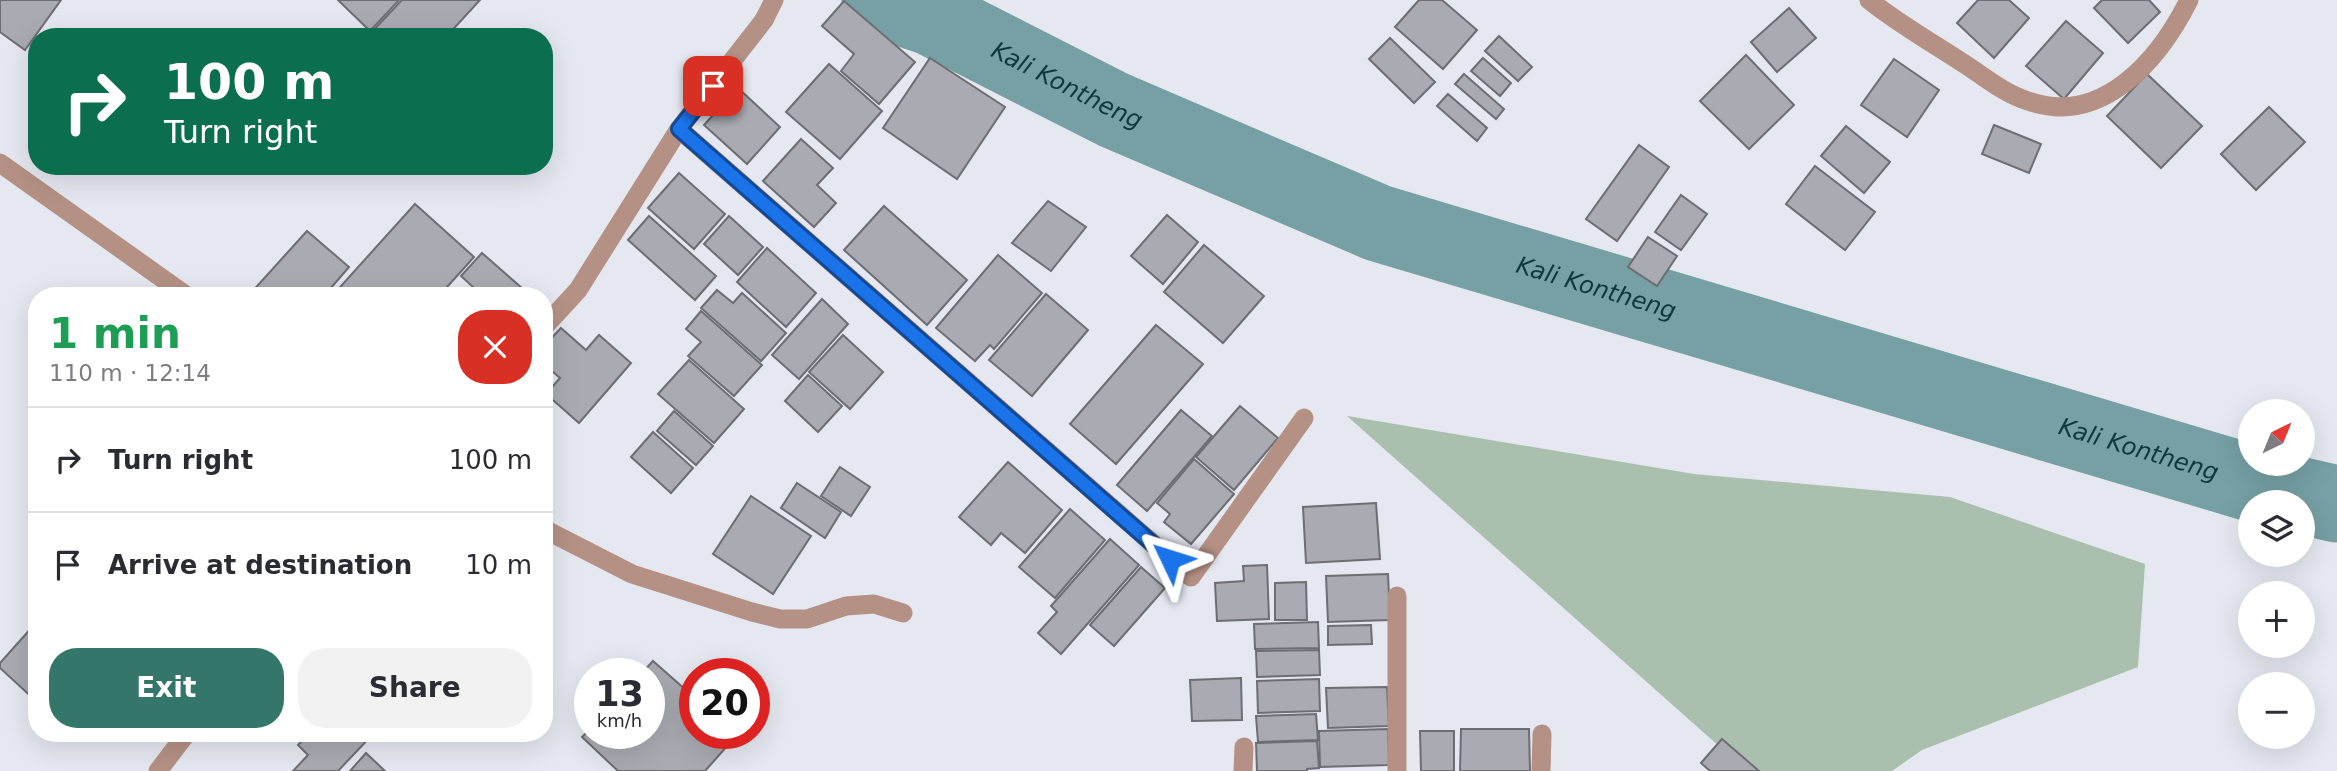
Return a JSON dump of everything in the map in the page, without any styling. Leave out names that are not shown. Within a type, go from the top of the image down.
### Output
[{"type":"street","points":[[553,317],[578,290],[679,129],[764,20],[774,0]]},
{"type":"street","points":[[1869,0],[1894,21],[2003,91],[2051,108],[2081,106],[2109,95],[2135,74],[2175,28],[2189,0]]},
{"type":"street","points":[[679,129],[1191,577],[1304,418]]},
{"type":"street","points":[[0,163],[174,287]]},
{"type":"street","points":[[553,534],[632,574],[752,612],[780,618],[807,619],[846,606],[874,604],[903,613]]},
{"type":"street","points":[[1397,771],[1398,596]]},
{"type":"street","points":[[1541,771],[1542,734]]},
{"type":"street","points":[[158,771],[180,742]]},
{"type":"street","points":[[1243,771],[1244,747]]},
{"type":"green space","points":[[1347,416],[1694,474],[1950,497],[2145,564],[2138,667],[1922,750],[1892,771],[1747,771]]},
{"type":"building","points":[[0,0],[61,0],[41,28],[28,28],[28,46],[25,50],[0,32]]},
{"type":"building","points":[[338,0],[399,0],[373,28],[367,28]]},
{"type":"building","points":[[402,0],[480,0],[454,28],[376,28]]},
{"type":"building","points":[[1419,0],[1442,0],[1477,30],[1443,69],[1395,27]]},
{"type":"building","points":[[1978,0],[2009,0],[2029,18],[1994,58],[1957,23]]},
{"type":"building","points":[[2102,0],[2149,0],[2160,12],[2128,43],[2094,8]]},
{"type":"building","points":[[844,1],[915,62],[879,104],[841,71],[854,54],[822,26]]},
{"type":"building","points":[[1789,8],[1816,38],[1777,72],[1751,42]]},
{"type":"building","points":[[2066,21],[2103,53],[2064,99],[2026,66]]},
{"type":"building","points":[[1499,36],[1532,67],[1518,81],[1485,51]]},
{"type":"building","points":[[1390,38],[1435,82],[1414,103],[1369,59]]},
{"type":"building","points":[[1746,55],[1794,105],[1749,149],[1700,101]]},
{"type":"building","points":[[930,58],[1005,107],[957,179],[883,128]]},
{"type":"building","points":[[1483,58],[1511,83],[1500,96],[1471,71]]},
{"type":"building","points":[[1894,59],[1939,90],[1907,137],[1861,105]]},
{"type":"building","points":[[829,64],[882,111],[840,159],[786,112]]},
{"type":"building","points":[[1464,74],[1504,109],[1496,119],[1455,84]]},
{"type":"building","points":[[2147,74],[2202,126],[2161,168],[2107,116]]},
{"type":"building","points":[[738,88],[780,127],[747,164],[704,125]]},
{"type":"building","points":[[1448,94],[1487,128],[1477,141],[1437,106]]},
{"type":"building","points":[[2269,107],[2305,142],[2256,190],[2221,154]]},
{"type":"building","points":[[1994,125],[2041,144],[2029,173],[1982,154]]},
{"type":"building","points":[[1846,126],[1890,162],[1864,193],[1821,156]]},
{"type":"building","points":[[801,139],[833,168],[817,185],[836,203],[814,227],[763,181]]},
{"type":"building","points":[[1639,145],[1669,167],[1617,241],[1586,219]]},
{"type":"building","points":[[1815,166],[1875,212],[1845,250],[1786,204]]},
{"type":"building","points":[[679,173],[725,214],[694,249],[648,208]]},
{"type":"building","points":[[1681,195],[1707,214],[1681,250],[1655,232]]},
{"type":"building","points":[[1048,201],[1086,227],[1051,271],[1012,243]]},
{"type":"building","points":[[415,204],[474,257],[447,287],[340,287]]},
{"type":"building","points":[[884,206],[967,280],[927,325],[844,250]]},
{"type":"building","points":[[1167,215],[1198,242],[1163,284],[1131,256]]},
{"type":"building","points":[[649,216],[716,276],[695,300],[628,240]]},
{"type":"building","points":[[729,216],[763,247],[738,275],[704,244]]},
{"type":"building","points":[[307,231],[349,267],[332,287],[256,287]]},
{"type":"building","points":[[1648,237],[1677,256],[1657,286],[1628,267]]},
{"type":"building","points":[[1204,245],[1264,296],[1223,343],[1164,292]]},
{"type":"building","points":[[767,248],[816,293],[786,327],[737,282]]},
{"type":"building","points":[[482,253],[521,287],[473,287],[461,276]]},
{"type":"building","points":[[998,255],[1042,293],[994,349],[990,345],[975,361],[936,328]]},
{"type":"building","points":[[717,290],[733,303],[742,293],[786,333],[761,361],[701,308]]},
{"type":"building","points":[[1046,294],[1088,330],[1032,396],[989,360]]},
{"type":"building","points":[[822,299],[848,324],[799,379],[772,355]]},
{"type":"building","points":[[701,311],[762,365],[734,396],[688,356],[701,342],[686,329]]},
{"type":"building","points":[[1156,325],[1203,364],[1116,464],[1070,424]]},
{"type":"building","points":[[561,328],[586,350],[599,335],[631,363],[579,423],[553,400],[553,386],[560,378],[553,372],[553,336]]},
{"type":"building","points":[[843,335],[883,372],[850,409],[809,372]]},
{"type":"building","points":[[689,360],[744,409],[714,443],[658,394]]},
{"type":"building","points":[[808,375],[842,406],[818,432],[785,401]]},
{"type":"building","points":[[1240,406],[1278,438],[1234,490],[1196,457]]},
{"type":"building","points":[[1181,410],[1212,436],[1147,511],[1117,485]]},
{"type":"building","points":[[674,411],[713,446],[696,465],[657,431]]},
{"type":"building","points":[[653,432],[693,468],[671,493],[631,457]]},
{"type":"building","points":[[1194,459],[1234,494],[1191,544],[1164,522],[1170,514],[1157,503]]},
{"type":"building","points":[[1008,462],[1062,510],[1025,553],[1001,533],[991,545],[959,517]]},
{"type":"building","points":[[840,467],[870,487],[851,516],[821,496]]},
{"type":"building","points":[[797,483],[841,512],[825,538],[781,508]]},
{"type":"building","points":[[751,496],[811,536],[773,594],[713,554]]},
{"type":"building","points":[[1376,503],[1380,559],[1306,563],[1303,507]]},
{"type":"building","points":[[1070,509],[1105,540],[1055,598],[1019,567]]},
{"type":"building","points":[[1110,539],[1139,565],[1061,654],[1038,633],[1057,612],[1051,606]]},
{"type":"building","points":[[1267,565],[1269,619],[1217,621],[1215,583],[1244,581],[1243,566]]},
{"type":"building","points":[[1141,567],[1165,588],[1114,646],[1090,625]]},
{"type":"building","points":[[1388,574],[1390,620],[1328,622],[1326,576]]},
{"type":"building","points":[[1306,582],[1307,620],[1275,620],[1275,583]]},
{"type":"building","points":[[1318,622],[1319,648],[1255,649],[1254,624]]},
{"type":"building","points":[[1371,625],[1372,644],[1328,645],[1328,626]]},
{"type":"building","points":[[28,632],[28,694],[0,668],[0,663]]},
{"type":"building","points":[[1319,650],[1320,675],[1257,677],[1256,651]]},
{"type":"building","points":[[665,672],[679,684],[679,749],[725,749],[705,771],[618,771],[595,749],[665,749]]},
{"type":"building","points":[[1241,678],[1242,720],[1192,721],[1190,680]]},
{"type":"building","points":[[1319,679],[1320,711],[1258,713],[1257,681]]},
{"type":"building","points":[[1387,687],[1389,726],[1328,728],[1326,688]]},
{"type":"building","points":[[1316,714],[1318,740],[1258,742],[1256,716]]},
{"type":"building","points":[[1388,729],[1389,765],[1320,767],[1319,731]]},
{"type":"building","points":[[1461,729],[1529,729],[1530,771],[1460,771]]},
{"type":"building","points":[[1420,731],[1454,731],[1454,771],[1421,771]]},
{"type":"building","points":[[1722,739],[1759,771],[1710,771],[1701,763]]},
{"type":"building","points":[[1317,741],[1319,768],[1307,771],[1257,771],[1256,743]]},
{"type":"building","points":[[301,742],[365,742],[338,771],[293,771],[308,755],[298,745]]},
{"type":"building","points":[[366,753],[385,771],[350,771]]},
{"type":"waterway","name":"Kali Kontheng","points":[[880,0],[931,17],[1114,110],[1378,223],[2268,488],[2337,504]]},
{"type":"route","points":[[713,86],[679,129],[1170,559]]}]
